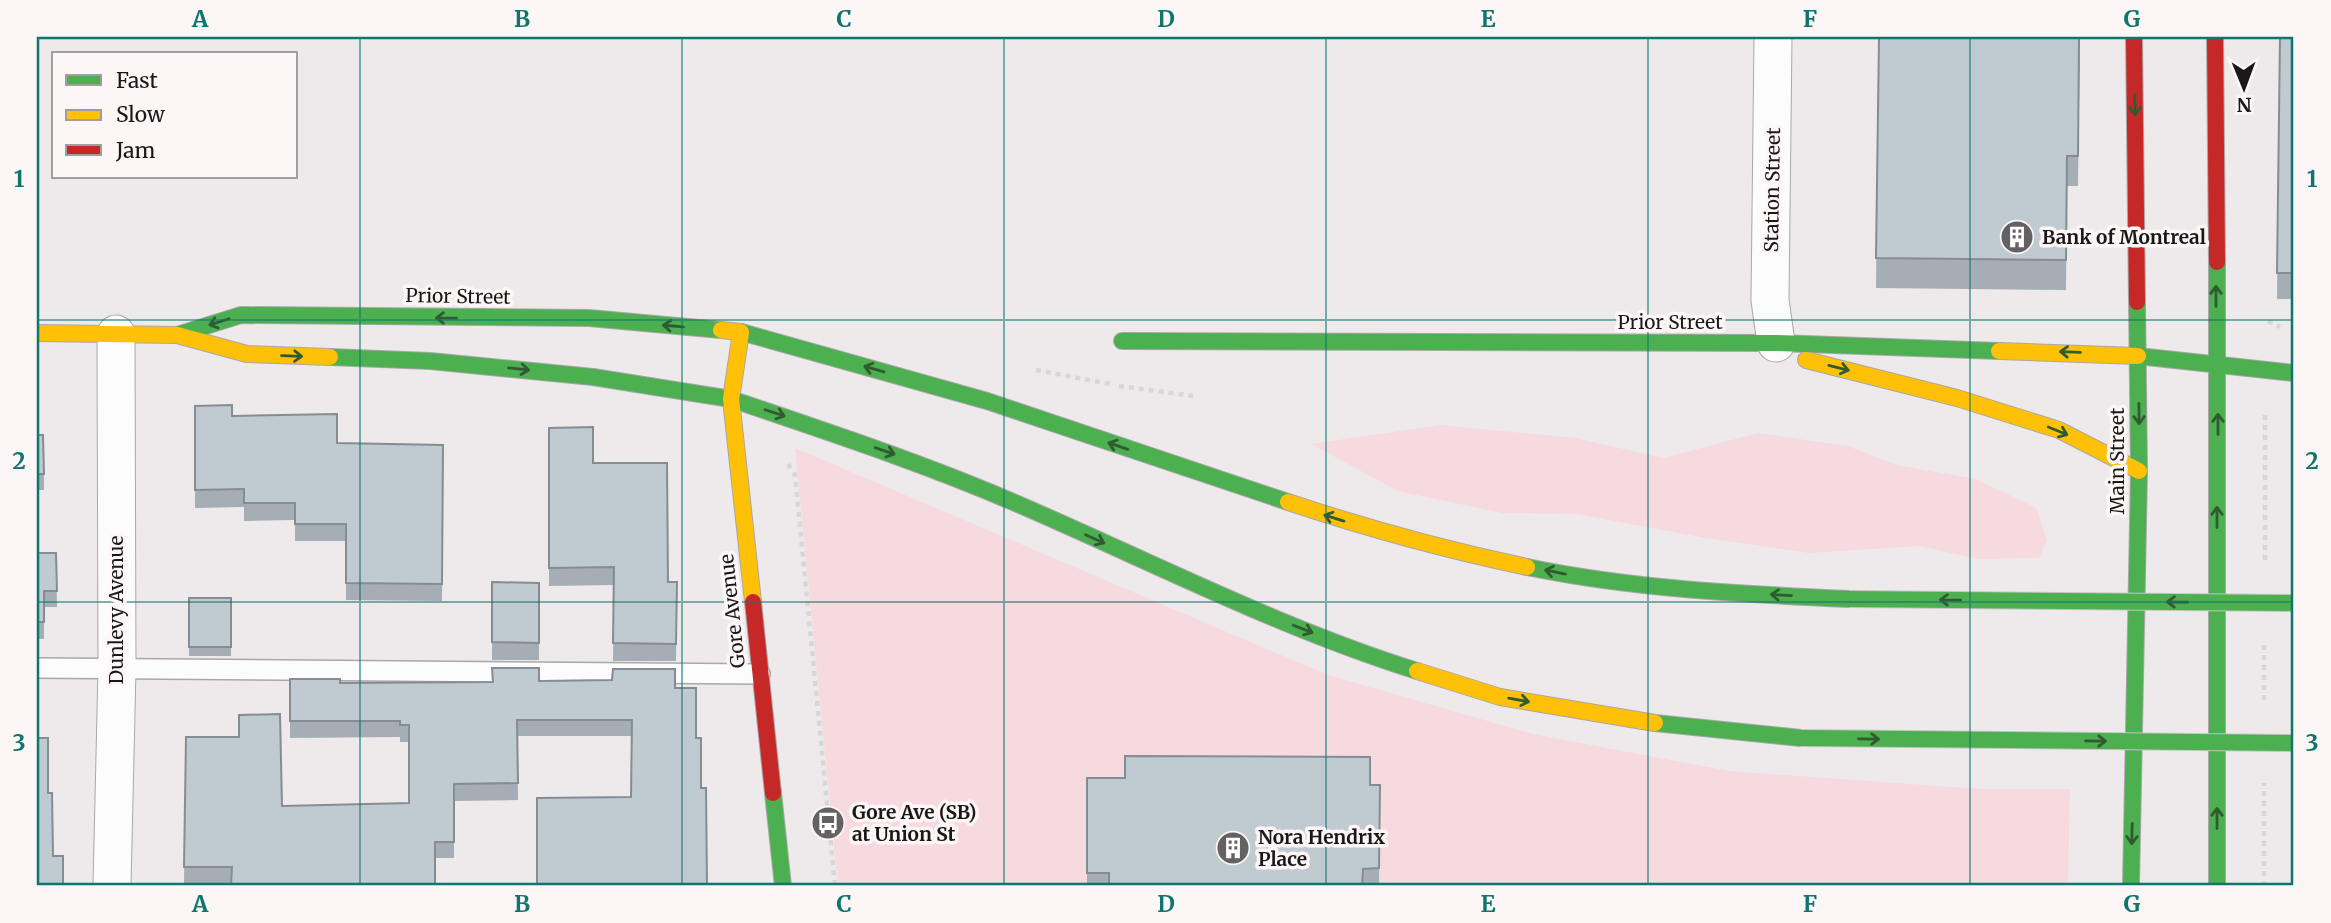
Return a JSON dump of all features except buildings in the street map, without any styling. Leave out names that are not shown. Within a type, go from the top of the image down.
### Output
[{"type":"main road","name":"Main Street","points":[[2131,886],[2139,471],[2134,37]]},
{"type":"main road","points":[[2215,37],[2217,886]]},
{"type":"main road","name":"Prior Street","points":[[177,335],[241,315],[589,318],[741,332],[987,401],[1335,519],[1460,553],[1576,577],[1689,591],[1849,599],[2294,604]]},
{"type":"main road","name":"Gore Avenue","points":[[741,332],[731,398],[783,886]]},
{"type":"main road","name":"Prior Street","points":[[37,333],[177,335],[247,354],[430,360],[593,377],[731,398],[897,455],[1018,504],[1264,614],[1386,661],[1500,697],[1640,722],[1801,738],[2294,743]]},
{"type":"main road","name":"Prior Street","points":[[1122,341],[1776,343],[2138,356],[2294,373]]},
{"type":"main road","points":[[1776,343],[1804,359],[1957,398],[2059,430],[2139,471]]},
{"type":"street","name":"Station Street","points":[[1773,37],[1770,300],[1776,343]]},
{"type":"street","name":"Dunlevy Avenue","points":[[112,886],[117,669],[116,334]]},
{"type":"lane","points":[[37,668],[760,674]]},
{"type":"path","points":[[786,461],[795,475],[835,886]]},
{"type":"shaded area","points":[[1440,425],[1575,438],[1663,458],[1758,433],[1848,446],[1896,465],[1976,479],[2036,508],[2047,540],[2039,558],[1978,559],[1919,546],[1809,553],[1706,538],[1576,514],[1502,513],[1398,491],[1311,444]]},
{"type":"shaded area","points":[[795,448],[1328,675],[1533,734],[1729,771],[1980,789],[2070,789],[2068,881],[2061,886],[838,886]]},
{"type":"traffic: fast","points":[[2217,262],[2217,886]]},
{"type":"traffic: fast","points":[[2131,886],[2139,471],[2137,302]]},
{"type":"traffic: fast","points":[[177,335],[241,315],[589,318],[721,330]]},
{"type":"traffic: fast","points":[[741,332],[987,401],[1288,502]]},
{"type":"traffic: fast","points":[[1122,341],[1776,343],[1999,351]]},
{"type":"traffic: fast","points":[[2138,356],[2294,373]]},
{"type":"traffic: fast","points":[[330,357],[430,361],[593,377],[731,399]]},
{"type":"traffic: fast","points":[[731,399],[949,476],[1266,615],[1417,671]]},
{"type":"traffic: fast","points":[[1527,567],[1647,585],[1849,599]]},
{"type":"traffic: fast","points":[[1849,599],[2294,603]]},
{"type":"traffic: fast","points":[[1655,723],[1801,738]]},
{"type":"traffic: fast","points":[[1801,738],[2294,743]]},
{"type":"traffic: fast","points":[[773,793],[783,886]]},
{"type":"traffic: slow","points":[[721,330],[741,332],[731,399],[753,602]]},
{"type":"traffic: slow","points":[[37,333],[177,335],[247,354],[330,357]]},
{"type":"traffic: slow","points":[[1999,351],[2138,356]]},
{"type":"traffic: slow","points":[[1806,360],[1957,398],[2059,430],[2139,471]]},
{"type":"traffic: slow","points":[[1288,502],[1406,538],[1527,567]]},
{"type":"traffic: slow","points":[[1417,671],[1500,697],[1655,723]]},
{"type":"traffic: jam","points":[[2134,37],[2137,302]]},
{"type":"traffic: jam","points":[[2215,37],[2217,262]]},
{"type":"traffic: jam","points":[[753,602],[773,793]]},
{"type":"place","name":"Bank of Montreal","points":[[2017,237]]},
{"type":"place","name":"Gore Ave (SB) at Union St","points":[[828,823]]},
{"type":"place","name":"Nora Hendrix Place","points":[[1233,848]]}]
